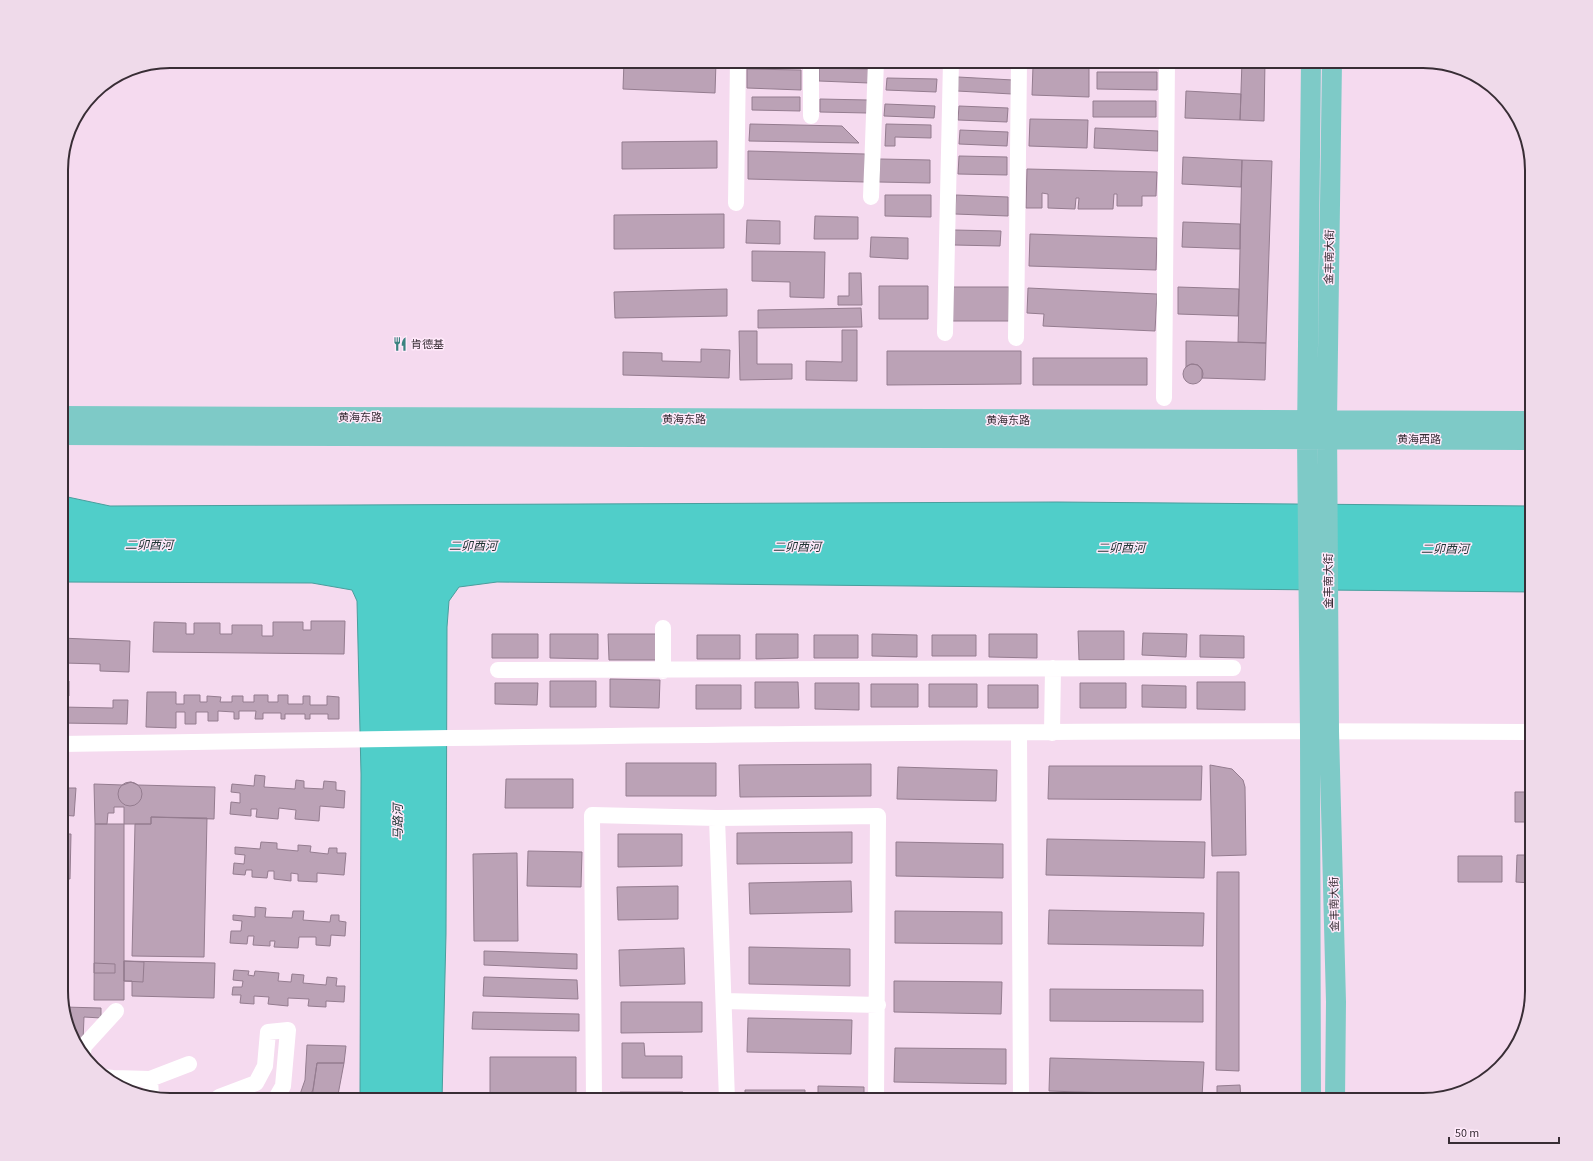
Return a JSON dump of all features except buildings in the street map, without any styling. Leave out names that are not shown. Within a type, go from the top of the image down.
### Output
[{"type":"main road","name":"金丰南大街","points":[[1311,68],[1307,430],[1320,731],[1336,1002],[1335,1093]]},
{"type":"main road","name":"金丰南大街","points":[[1311,1093],[1327,430],[1332,68]]},
{"type":"main road","name":"黄海西路","points":[[1307,430],[1525,421]]},
{"type":"main road","name":"黄海东路","points":[[68,425],[1307,430]]},
{"type":"main road","name":"黄海西路","points":[[1327,430],[1525,440]]},
{"type":"street","points":[[736,203],[738,68]]},
{"type":"street","points":[[811,68],[811,116]]},
{"type":"street","points":[[871,197],[876,68]]},
{"type":"street","points":[[945,333],[951,68]]},
{"type":"street","points":[[1016,338],[1020,68]]},
{"type":"street","points":[[1164,398],[1167,68]]},
{"type":"street","points":[[663,628],[663,671]]},
{"type":"street","points":[[1052,733],[1053,668]]},
{"type":"street","points":[[498,670],[663,671],[1233,668]]},
{"type":"street","points":[[68,744],[457,738],[1019,733],[1320,731],[1525,732]]},
{"type":"street","points":[[1019,733],[1022,1093]]},
{"type":"street","points":[[594,1093],[592,815],[717,818],[878,816],[878,1005],[876,1093]]},
{"type":"street","points":[[717,818],[727,1093]]},
{"type":"street","points":[[724,1001],[878,1005]]},
{"type":"street","points":[[84,1046],[116,1011]]},
{"type":"street","points":[[229,1093],[256,1083],[265,1066],[268,1032],[288,1030],[283,1086],[279,1093]]},
{"type":"street","points":[[118,1078],[150,1079],[189,1064]]},
{"type":"street","points":[[150,1079],[151,1091]]},
{"type":"water","points":[[68,497],[110,506],[1057,502],[1525,506],[1525,592],[497,582],[459,587],[449,601],[447,627],[446,934],[442,1093],[360,1093],[361,774],[357,601],[352,590],[312,583],[68,582]]},
{"type":"place","name":"肯德基","points":[[400,344]]},
{"type":"water label","name":"二卯酉河","points":[[149,545]]},
{"type":"water label","name":"二卯酉河","points":[[473,546]]},
{"type":"water label","name":"二卯酉河","points":[[797,547]]},
{"type":"water label","name":"二卯酉河","points":[[1121,548]]},
{"type":"water label","name":"二卯酉河","points":[[1445,549]]},
{"type":"water label","name":"马路河","points":[[398,822]]}]
